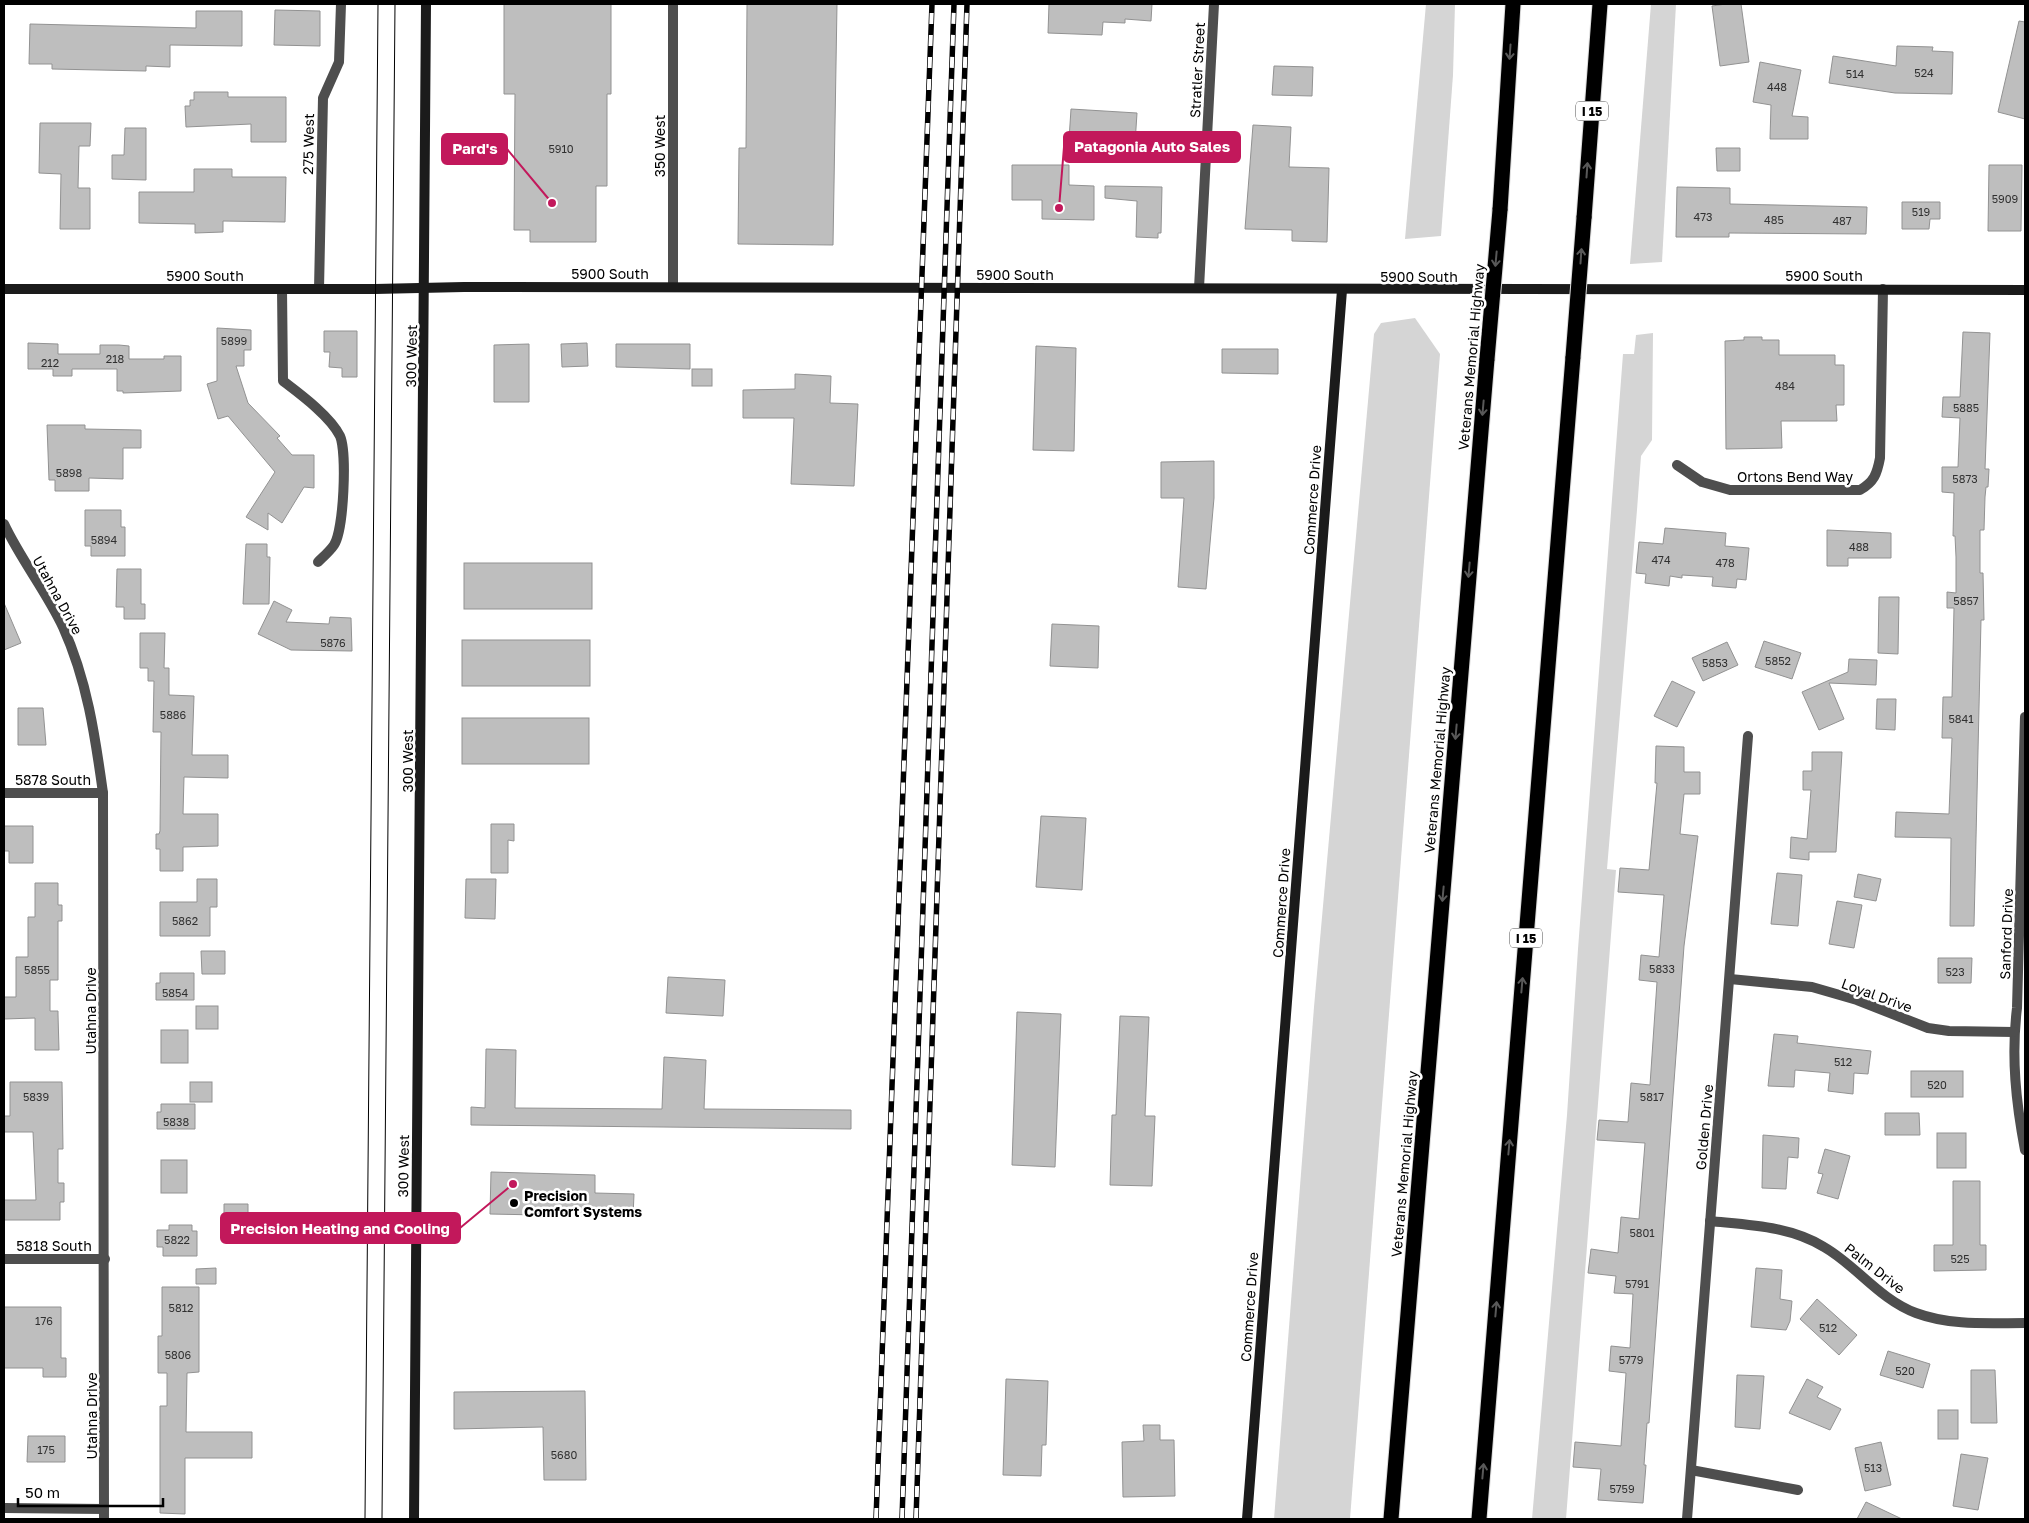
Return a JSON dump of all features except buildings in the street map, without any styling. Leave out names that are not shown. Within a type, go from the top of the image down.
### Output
[{"type":"highway","name":"Veterans Memorial Highway","points":[[1391,1519],[1500,210],[1513,4]]},
{"type":"highway","name":"I 15","points":[[1480,1519],[1600,4]]},
{"type":"street","name":"275 West","points":[[319,289],[322,98],[339,62],[341,4]]},
{"type":"street","name":"300 West","points":[[414,1519],[426,4]]},
{"type":"street","name":"350 West","points":[[673,4],[674,287]]},
{"type":"street","name":"Stratler Street","points":[[1200,288],[1214,4]]},
{"type":"street","name":"5900 South","points":[[4,289],[674,287],[1342,290],[2025,290]]},
{"type":"street","points":[[282,289],[283,380],[333,426],[340,438],[343,454],[342,522],[334,545],[318,562]]},
{"type":"street","name":"Ortons Bend Way","points":[[1677,465],[1702,482],[1730,490],[1860,490],[1871,484],[1877,473],[1880,458],[1883,289]]},
{"type":"street","name":"Commerce Drive","points":[[1247,1519],[1342,290]]},
{"type":"street","name":"Utahna Drive","points":[[4,524],[62,626],[84,681],[96,742],[103,793],[104,1514]]},
{"type":"street","name":"Sanford Drive","points":[[2025,717],[2017,1008],[2014,1032],[2016,1099],[2025,1150]]},
{"type":"street","name":"Golden Drive","points":[[1687,1519],[1748,736]]},
{"type":"street","name":"5878 South","points":[[4,793],[103,793]]},
{"type":"street","name":"Loyal Drive","points":[[1730,979],[1812,987],[1857,1000],[1928,1028],[1948,1031],[2014,1032]]},
{"type":"street","name":"Palm Drive","points":[[1710,1221],[1792,1232],[1810,1239],[1826,1248],[1884,1295],[1916,1313],[1963,1324],[2025,1324]]},
{"type":"street","name":"5818 South","points":[[4,1259],[105,1259]]},
{"type":"street","points":[[1691,1470],[1798,1490]]},
{"type":"street","points":[[4,1508],[104,1514]]},
{"type":"shaded area","points":[[1426,4],[1455,4],[1453,75],[1441,236],[1405,239]]},
{"type":"shaded area","points":[[1651,4],[1676,4],[1662,262],[1630,264]]},
{"type":"shaded area","points":[[1415,318],[1440,354],[1350,1519],[1274,1519],[1314,1007],[1374,334],[1381,323]]},
{"type":"shaded area","points":[[1653,333],[1652,440],[1641,456],[1607,869],[1616,870],[1566,1519],[1532,1519],[1567,1115],[1623,354],[1634,354],[1636,335]]},
{"type":"tram line","points":[[365,1519],[378,4]]},
{"type":"tram line","points":[[382,1519],[395,4]]},
{"type":"railway","points":[[876,1519],[932,4]]},
{"type":"railway","points":[[902,1519],[954,4]]},
{"type":"railway","points":[[916,1519],[967,4]]},
{"type":"place","name":"Pard's","points":[[552,203]]},
{"type":"place","name":"Patagonia Auto Sales","points":[[1059,208]]},
{"type":"place","name":"Precision Heating and Cooling","points":[[513,1184]]},
{"type":"place","name":"Precision Comfort Systems","points":[[514,1203]]}]
